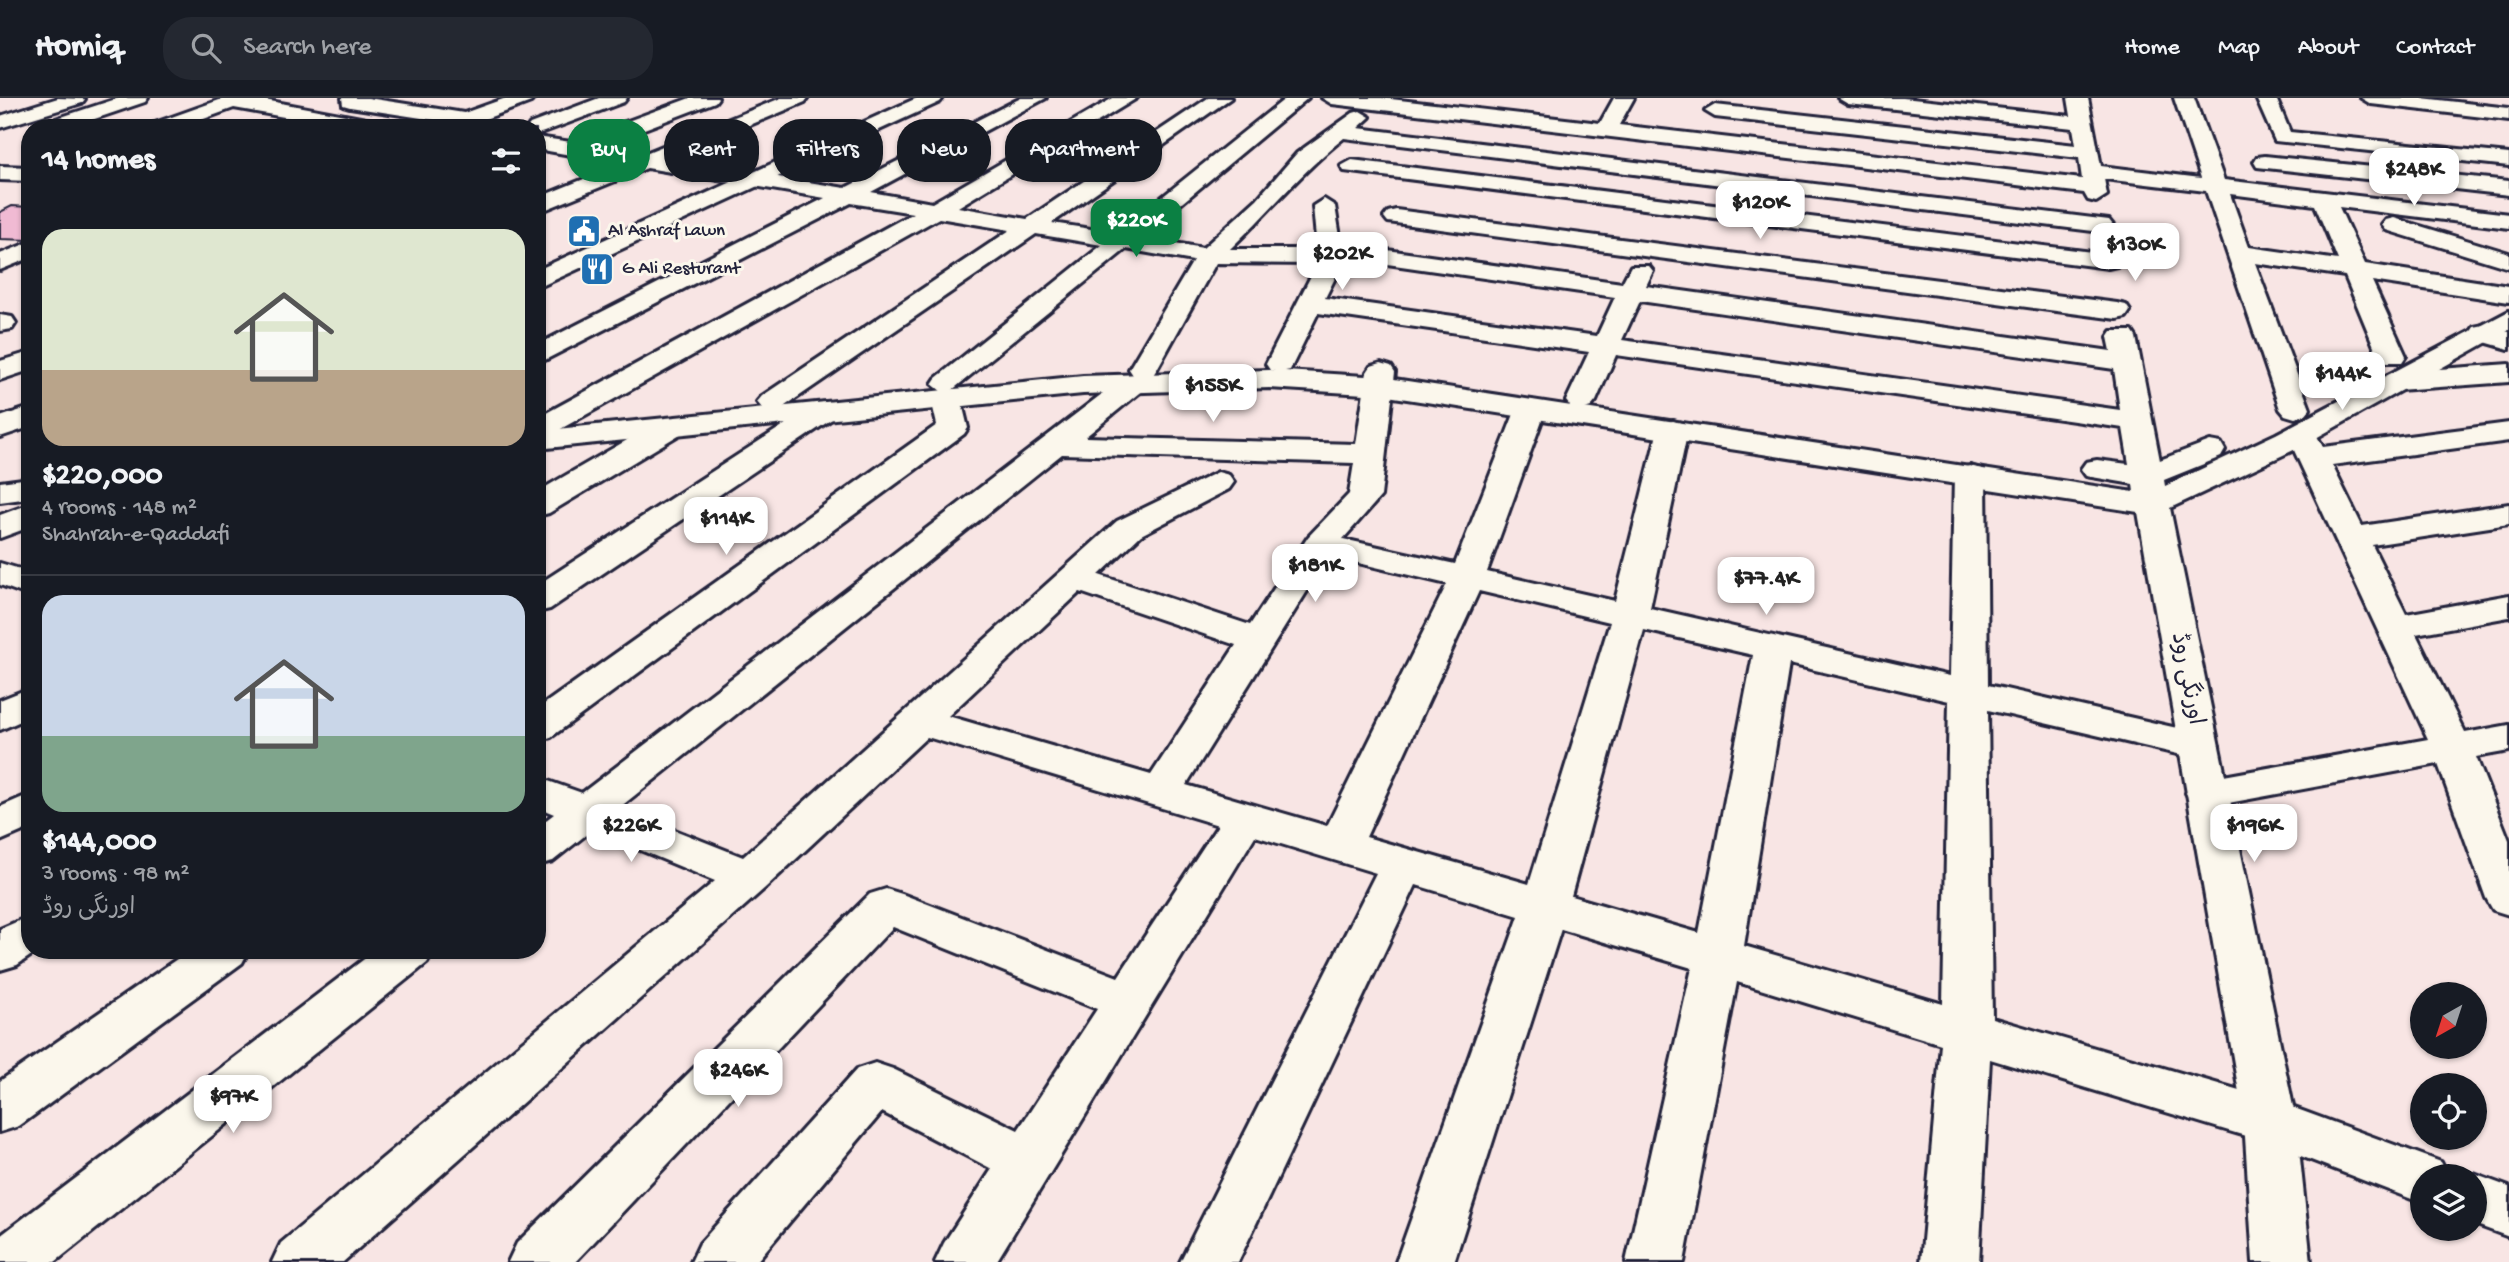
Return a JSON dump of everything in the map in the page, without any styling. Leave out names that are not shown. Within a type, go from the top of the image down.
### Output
[{"type":"street","points":[[0,122],[79,98]]},
{"type":"street","points":[[74,119],[138,98]]},
{"type":"street","points":[[334,98],[465,119],[518,100]]},
{"type":"street","points":[[484,98],[518,100]]},
{"type":"street","points":[[546,125],[617,98]]},
{"type":"street","points":[[650,120],[708,98]]},
{"type":"street","points":[[650,159],[797,98]]},
{"type":"street","points":[[759,159],[893,98]]},
{"type":"street","points":[[759,178],[933,98]]},
{"type":"street","points":[[546,351],[1036,98]]},
{"type":"street","points":[[546,427],[936,210],[1127,98]]},
{"type":"street","points":[[772,402],[1221,98]]},
{"type":"street","points":[[546,430],[671,427],[825,411],[946,391],[1121,242],[1298,98]]},
{"type":"street","points":[[1332,98],[1377,103],[1435,104],[1510,119],[1700,142],[2091,170]]},
{"type":"street","points":[[1510,119],[1526,98]]},
{"type":"street","points":[[1606,130],[1624,98]]},
{"type":"street","points":[[1848,98],[2080,110]]},
{"type":"street","points":[[2184,98],[2303,434],[2452,748],[2509,898]]},
{"type":"street","points":[[2266,98],[2282,137],[2509,160]]},
{"type":"street","points":[[2357,98],[2393,148]]},
{"type":"street","points":[[2371,98],[2439,102],[2509,114]]},
{"type":"street","points":[[184,119],[238,100],[336,119]]},
{"type":"street","points":[[546,843],[1054,446],[1138,376],[1208,256],[1265,204],[1305,158],[1377,103]]},
{"type":"street","points":[[1581,401],[1718,104],[2091,170],[2315,200],[2509,221]]},
{"type":"street","name":"اورنگی روڈ","points":[[2080,110],[2270,1121],[2283,1262]]},
{"type":"street","points":[[1342,132],[2101,225]]},
{"type":"street","points":[[0,143],[21,136]]},
{"type":"street","points":[[546,144],[567,147]]},
{"type":"street","points":[[546,159],[567,151]]},
{"type":"street","points":[[2265,162],[2509,188]]},
{"type":"street","points":[[1352,166],[2108,261]]},
{"type":"street","points":[[759,181],[1208,256],[1387,257],[2126,362]]},
{"type":"street","points":[[546,202],[595,182]]},
{"type":"street","points":[[546,257],[710,182]]},
{"type":"street","points":[[546,276],[751,182]]},
{"type":"street","points":[[2315,200],[2509,261]]},
{"type":"street","points":[[2315,200],[2355,271],[2395,369]]},
{"type":"street","points":[[1280,364],[1331,261],[1324,206]]},
{"type":"street","points":[[1396,217],[2117,311]]},
{"type":"street","points":[[0,263],[21,253]]},
{"type":"street","points":[[2240,253],[2355,271],[2504,312]]},
{"type":"street","points":[[1310,304],[2137,421]]},
{"type":"street","points":[[1138,376],[1381,379],[1531,409],[1970,475],[2150,490],[2303,434],[2395,369],[2504,312]]},
{"type":"street","points":[[2395,369],[2504,312]]},
{"type":"street","points":[[0,371],[21,363]]},
{"type":"street","points":[[546,429],[772,402],[1083,385],[1138,376],[1280,364],[1381,379],[1581,401],[2150,490]]},
{"type":"street","points":[[2395,369],[2509,373]]},
{"type":"street","points":[[1161,792],[1320,544],[1365,496],[1381,379]]},
{"type":"street","points":[[546,721],[953,428],[946,391]]},
{"type":"street","points":[[1340,845],[1466,578],[1531,409]]},
{"type":"street","points":[[546,595],[825,411]]},
{"type":"street","points":[[0,428],[21,420]]},
{"type":"street","points":[[546,501],[671,427]]},
{"type":"street","points":[[1425,1262],[1545,906],[1630,615],[1674,430]]},
{"type":"street","points":[[2303,434],[2509,432]]},
{"type":"street","points":[[1054,446],[1371,454]]},
{"type":"street","points":[[1950,1262],[1967,1031],[1970,475]]},
{"type":"street","points":[[301,1262],[749,877],[1129,528],[1218,482]]},
{"type":"street","points":[[0,492],[21,489]]},
{"type":"street","points":[[0,508],[21,498]]},
{"type":"street","points":[[2351,538],[2509,514]]},
{"type":"street","points":[[0,528],[21,518]]},
{"type":"street","points":[[1320,544],[2199,746]]},
{"type":"street","points":[[0,573],[21,581]]},
{"type":"street","points":[[1074,578],[1258,640]]},
{"type":"street","points":[[2394,627],[2509,606]]},
{"type":"street","points":[[1655,1262],[1718,957],[1773,648]]},
{"type":"street","points":[[0,717],[21,706]]},
{"type":"street","points":[[919,721],[2270,1121],[2410,1174]]},
{"type":"street","points":[[2207,793],[2509,738]]},
{"type":"street","points":[[546,795],[749,877]]},
{"type":"street","points":[[0,826],[21,813]]},
{"type":"street","points":[[964,1262],[1245,817]]},
{"type":"street","points":[[1209,1262],[1403,864]]},
{"type":"street","points":[[537,1262],[886,906],[1129,1001]]},
{"type":"street","points":[[0,952],[21,939]]},
{"type":"street","points":[[0,1110],[212,959]]},
{"type":"street","points":[[11,1262],[398,959]]},
{"type":"street","points":[[720,1262],[875,1084],[1027,1161]]},
{"type":"street","points":[[2487,1204],[2509,1212]]},
{"type":"building","points":[[12,206],[21,206],[21,240],[0,239],[0,212]]},
{"type":"place","name":"Al Ashraf Lawn","points":[[584,231]]},
{"type":"place","name":"G Ali Resturant","points":[[597,269]]}]
